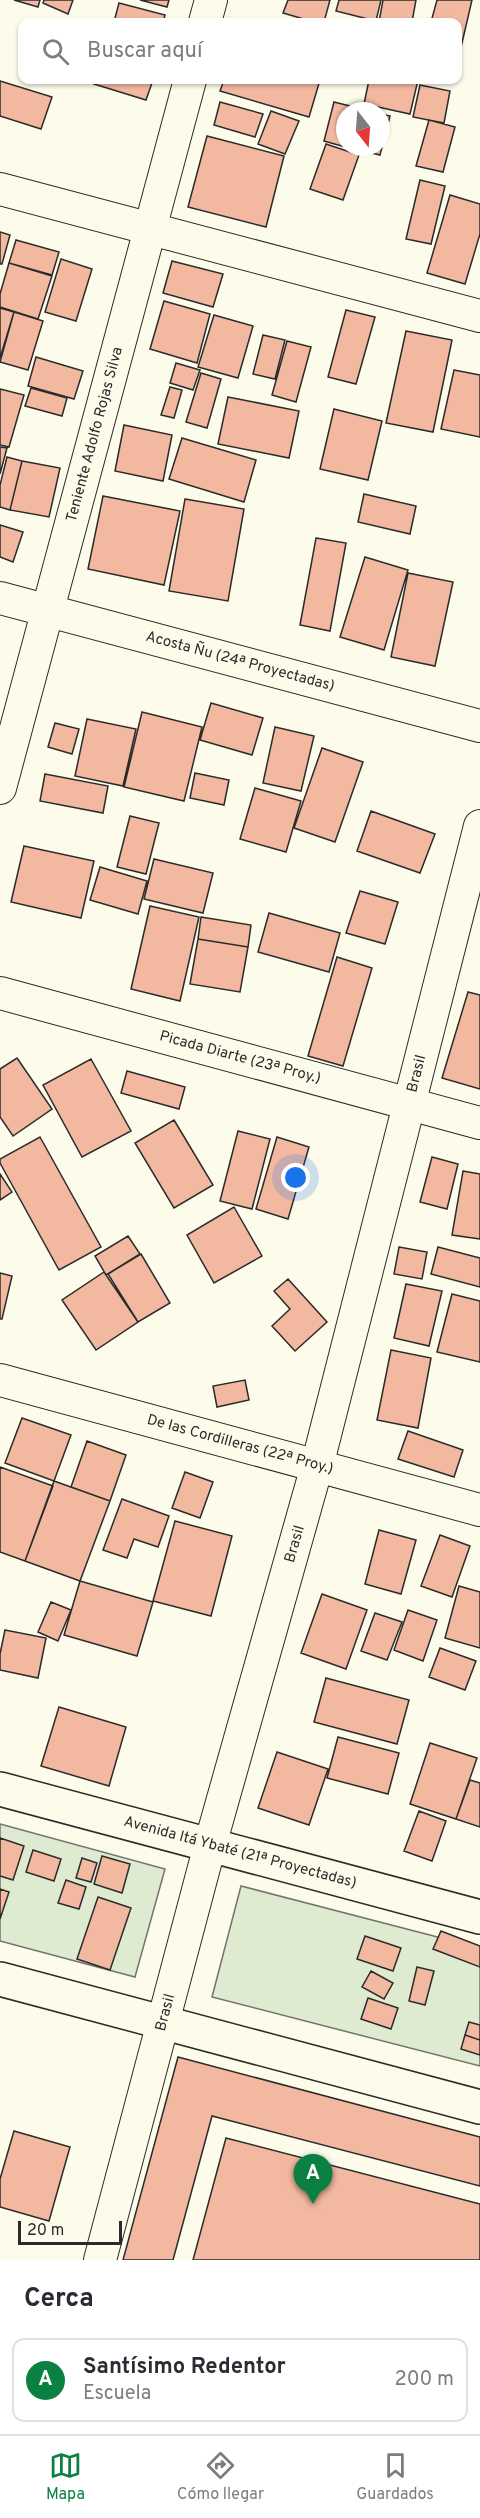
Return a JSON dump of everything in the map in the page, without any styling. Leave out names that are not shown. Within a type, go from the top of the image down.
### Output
[{"type":"main road","name":"Avenida Itá Ybaté (21ª Proyectadas)","points":[[0,1789],[480,1917]]},
{"type":"main road","points":[[0,1979],[480,2107]]},
{"type":"street","points":[[206,18],[211,0]]},
{"type":"street","name":"Teniente Adolfo Rojas Silva","points":[[0,788],[189,84]]},
{"type":"street","points":[[0,189],[480,316]]},
{"type":"street","name":"Acosta Ñu (24ª Proyectadas)","points":[[0,598],[480,726]]},
{"type":"street","name":"Brasil","points":[[100,2260],[165,2023],[210,1845],[317,1466],[480,826]]},
{"type":"street","name":"Picada Diarte (23ª Proy.)","points":[[0,993],[480,1123]]},
{"type":"street","name":"De las Cordilleras (22ª Proy.)","points":[[0,1380],[480,1510]]},
{"type":"green space","points":[[0,1824],[165,1869],[135,1977],[0,1941]]},
{"type":"green space","points":[[241,1886],[480,1948],[480,2066],[212,1997]]},
{"type":"building","points":[[14,0],[40,0],[38,7]]},
{"type":"building","points":[[44,0],[73,0],[68,14],[43,3]]},
{"type":"building","points":[[140,0],[169,0],[167,7]]},
{"type":"building","points":[[288,0],[330,0],[325,18],[300,18],[283,13]]},
{"type":"building","points":[[339,0],[381,0],[377,18],[364,18],[336,11]]},
{"type":"building","points":[[383,0],[416,0],[413,18],[380,18]]},
{"type":"building","points":[[437,0],[472,0],[462,43],[462,18],[432,18]]},
{"type":"building","points":[[119,3],[165,15],[164,18],[115,18]]},
{"type":"building","points":[[0,81],[52,97],[41,129],[0,116]]},
{"type":"building","points":[[94,84],[152,84],[146,100]]},
{"type":"building","points":[[223,84],[319,84],[309,117],[220,91]]},
{"type":"building","points":[[368,84],[417,84],[410,114],[390,110],[390,102],[364,102]]},
{"type":"building","points":[[420,85],[450,91],[444,123],[413,117]]},
{"type":"building","points":[[220,102],[263,114],[255,137],[214,125]]},
{"type":"building","points":[[334,102],[336,102],[336,144],[324,141]]},
{"type":"building","points":[[271,111],[299,121],[285,154],[258,144]]},
{"type":"building","points":[[429,120],[455,127],[443,172],[416,166]]},
{"type":"building","points":[[207,136],[284,156],[266,227],[188,207]]},
{"type":"building","points":[[326,144],[336,147],[336,156],[359,156],[343,200],[310,189]]},
{"type":"building","points":[[420,180],[445,186],[431,244],[406,239]]},
{"type":"building","points":[[450,195],[480,204],[480,234],[465,284],[427,273]]},
{"type":"building","points":[[0,232],[10,235],[2,264],[0,264]]},
{"type":"building","points":[[16,240],[59,252],[52,275],[9,263]]},
{"type":"building","points":[[61,259],[92,269],[76,321],[45,312]]},
{"type":"building","points":[[172,261],[223,274],[213,307],[163,293]]},
{"type":"building","points":[[9,263],[52,276],[38,319],[0,307],[0,294]]},
{"type":"building","points":[[164,301],[210,314],[197,363],[150,349]]},
{"type":"building","points":[[0,308],[14,312],[0,358]]},
{"type":"building","points":[[346,310],[375,317],[356,384],[328,377]]},
{"type":"building","points":[[14,312],[43,321],[28,370],[0,362]]},
{"type":"building","points":[[214,315],[253,326],[238,378],[198,367]]},
{"type":"building","points":[[406,331],[452,340],[433,432],[386,423]]},
{"type":"building","points":[[263,335],[285,340],[275,379],[253,374]]},
{"type":"building","points":[[287,341],[311,347],[296,402],[272,395]]},
{"type":"building","points":[[36,357],[83,371],[74,399],[28,386]]},
{"type":"building","points":[[176,363],[200,370],[193,390],[170,383]]},
{"type":"building","points":[[454,370],[480,375],[480,437],[441,429]]},
{"type":"building","points":[[201,373],[221,379],[207,428],[186,422]]},
{"type":"building","points":[[170,387],[182,390],[174,418],[161,415]]},
{"type":"building","points":[[31,388],[67,398],[62,416],[25,406]]},
{"type":"building","points":[[0,389],[24,395],[9,447],[0,445]]},
{"type":"building","points":[[228,397],[299,411],[289,458],[218,444]]},
{"type":"building","points":[[334,409],[382,421],[368,480],[320,469]]},
{"type":"building","points":[[124,425],[172,435],[163,481],[115,471]]},
{"type":"building","points":[[182,438],[256,460],[244,502],[169,479]]},
{"type":"building","points":[[0,447],[7,448],[0,474]]},
{"type":"building","points":[[7,457],[22,461],[10,510],[0,507],[0,485]]},
{"type":"building","points":[[22,461],[60,468],[49,517],[10,510]]},
{"type":"building","points":[[364,494],[416,506],[410,534],[358,522]]},
{"type":"building","points":[[103,496],[180,511],[164,585],[88,569]]},
{"type":"building","points":[[185,499],[244,509],[228,601],[169,591]]},
{"type":"building","points":[[0,525],[23,532],[13,562],[0,557]]},
{"type":"building","points":[[316,538],[346,543],[330,631],[300,625]]},
{"type":"building","points":[[365,557],[408,570],[384,650],[340,637]]},
{"type":"building","points":[[408,573],[453,582],[435,666],[391,657]]},
{"type":"building","points":[[211,703],[263,718],[252,755],[200,740]]},
{"type":"building","points":[[142,712],[202,727],[184,801],[124,787]]},
{"type":"building","points":[[87,719],[136,729],[123,786],[75,776]]},
{"type":"building","points":[[55,723],[79,729],[72,754],[48,747]]},
{"type":"building","points":[[275,727],[314,736],[301,791],[263,783]]},
{"type":"building","points":[[322,748],[363,762],[335,842],[294,828]]},
{"type":"building","points":[[195,773],[229,780],[224,805],[190,798]]},
{"type":"building","points":[[45,774],[108,786],[103,813],[40,801]]},
{"type":"building","points":[[255,788],[301,801],[286,852],[240,839]]},
{"type":"building","points":[[371,811],[435,834],[420,873],[357,851]]},
{"type":"building","points":[[130,816],[159,823],[146,874],[117,867]]},
{"type":"building","points":[[24,846],[94,861],[81,918],[11,902]]},
{"type":"building","points":[[154,859],[213,873],[203,913],[144,899]]},
{"type":"building","points":[[100,867],[147,881],[138,914],[90,900]]},
{"type":"building","points":[[360,891],[398,902],[385,944],[346,933]]},
{"type":"building","points":[[150,906],[199,917],[180,1001],[131,989]]},
{"type":"building","points":[[269,913],[340,933],[329,972],[258,952]]},
{"type":"building","points":[[201,917],[251,925],[248,947],[198,939]]},
{"type":"building","points":[[198,939],[248,947],[240,992],[190,984]]},
{"type":"building","points":[[337,957],[372,968],[343,1066],[308,1056]]},
{"type":"building","points":[[468,992],[480,995],[480,1089],[442,1078]]},
{"type":"building","points":[[17,1058],[52,1109],[13,1136],[0,1117],[0,1069]]},
{"type":"building","points":[[91,1059],[131,1131],[82,1157],[43,1085]]},
{"type":"building","points":[[127,1071],[185,1087],[179,1109],[121,1093]]},
{"type":"building","points":[[174,1120],[213,1185],[174,1208],[135,1143]]},
{"type":"building","points":[[238,1131],[270,1139],[252,1209],[220,1201]]},
{"type":"building","points":[[40,1137],[101,1247],[59,1270],[0,1163],[0,1159]]},
{"type":"building","points":[[277,1137],[309,1147],[288,1219],[256,1209]]},
{"type":"building","points":[[432,1157],[458,1164],[447,1209],[420,1202]]},
{"type":"building","points":[[463,1171],[480,1174],[480,1239],[452,1235]]},
{"type":"building","points":[[0,1174],[12,1192],[0,1200]]},
{"type":"building","points":[[234,1207],[262,1256],[214,1283],[187,1235]]},
{"type":"building","points":[[128,1236],[140,1254],[106,1275],[95,1256]]},
{"type":"building","points":[[399,1247],[427,1252],[422,1279],[394,1274]]},
{"type":"building","points":[[438,1247],[480,1258],[480,1287],[431,1274]]},
{"type":"building","points":[[141,1254],[170,1303],[138,1322],[108,1274]]},
{"type":"building","points":[[104,1272],[138,1322],[96,1350],[62,1300]]},
{"type":"building","points":[[0,1273],[12,1276],[2,1319],[0,1319]]},
{"type":"building","points":[[288,1279],[327,1322],[295,1351],[272,1326],[290,1309],[274,1291]]},
{"type":"building","points":[[406,1284],[442,1291],[429,1346],[394,1338]]},
{"type":"building","points":[[452,1294],[480,1301],[480,1362],[437,1352]]},
{"type":"building","points":[[391,1350],[431,1358],[418,1428],[377,1420]]},
{"type":"building","points":[[245,1380],[249,1400],[217,1407],[213,1386]]},
{"type":"building","points":[[22,1418],[71,1435],[54,1481],[5,1463]]},
{"type":"building","points":[[408,1431],[463,1450],[454,1477],[398,1459]]},
{"type":"building","points":[[87,1441],[126,1455],[110,1501],[71,1487]]},
{"type":"building","points":[[0,1467],[53,1486],[25,1561],[0,1552]]},
{"type":"building","points":[[185,1472],[213,1482],[200,1518],[172,1508]]},
{"type":"building","points":[[54,1481],[110,1501],[80,1581],[25,1561]]},
{"type":"building","points":[[122,1499],[169,1516],[158,1547],[134,1539],[127,1558],[103,1550]]},
{"type":"building","points":[[175,1521],[232,1536],[211,1616],[153,1601]]},
{"type":"building","points":[[379,1530],[416,1540],[401,1594],[365,1584]]},
{"type":"building","points":[[440,1535],[470,1546],[452,1597],[421,1586]]},
{"type":"building","points":[[80,1581],[153,1602],[137,1656],[64,1635]]},
{"type":"building","points":[[459,1586],[480,1592],[480,1648],[445,1638]]},
{"type":"building","points":[[322,1594],[367,1610],[346,1669],[301,1653]]},
{"type":"building","points":[[51,1602],[71,1610],[58,1641],[38,1632]]},
{"type":"building","points":[[408,1610],[437,1620],[423,1661],[394,1650]]},
{"type":"building","points":[[375,1613],[402,1622],[387,1660],[361,1651]]},
{"type":"building","points":[[5,1630],[46,1638],[38,1678],[0,1670],[0,1654]]},
{"type":"building","points":[[440,1648],[476,1661],[465,1690],[429,1677]]},
{"type":"building","points":[[326,1678],[409,1700],[397,1744],[314,1722]]},
{"type":"building","points":[[59,1707],[126,1727],[109,1786],[41,1766]]},
{"type":"building","points":[[338,1737],[399,1753],[388,1794],[327,1778]]},
{"type":"building","points":[[430,1743],[477,1758],[456,1819],[410,1804]]},
{"type":"building","points":[[277,1752],[328,1769],[309,1825],[258,1808]]},
{"type":"building","points":[[470,1780],[480,1783],[480,1827],[456,1819]]},
{"type":"building","points":[[419,1811],[446,1821],[432,1861],[404,1851]]},
{"type":"building","points":[[0,1838],[24,1846],[13,1880],[0,1876]]},
{"type":"building","points":[[33,1850],[61,1859],[54,1881],[26,1872]]},
{"type":"building","points":[[102,1856],[130,1864],[122,1893],[94,1884]]},
{"type":"building","points":[[82,1858],[97,1863],[91,1882],[76,1878]]},
{"type":"building","points":[[66,1880],[86,1887],[79,1909],[58,1903]]},
{"type":"building","points":[[0,1889],[9,1892],[0,1919]]},
{"type":"building","points":[[98,1897],[131,1908],[110,1970],[77,1959]]},
{"type":"building","points":[[441,1931],[480,1946],[480,1967],[433,1949]]},
{"type":"building","points":[[365,1936],[401,1948],[393,1971],[357,1959]]},
{"type":"building","points":[[417,1967],[434,1971],[425,2005],[409,2001]]},
{"type":"building","points":[[371,1971],[393,1983],[384,1999],[362,1987]]},
{"type":"building","points":[[368,1998],[398,2008],[391,2029],[361,2019]]},
{"type":"building","points":[[469,2022],[480,2025],[480,2040],[465,2035]]},
{"type":"building","points":[[465,2035],[480,2040],[480,2055],[461,2049]]},
{"type":"building","points":[[178,2057],[480,2137],[480,2186],[212,2116],[173,2260],[123,2260]]},
{"type":"building","points":[[14,2131],[70,2147],[49,2221],[0,2207],[0,2179]]},
{"type":"building","points":[[226,2138],[480,2204],[480,2260],[193,2260]]},
{"type":"place","name":"Santísimo Redentor","points":[[313,2204]]}]
